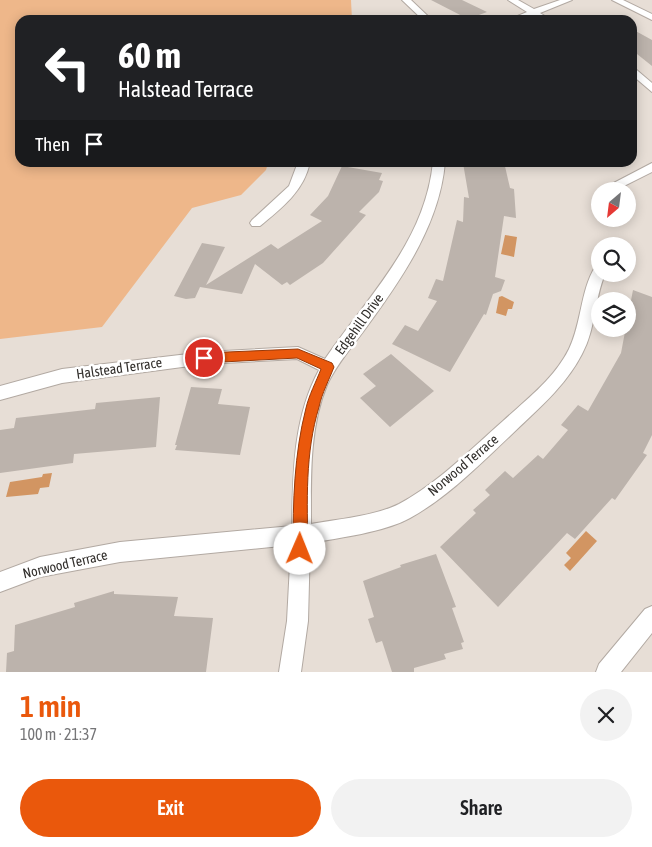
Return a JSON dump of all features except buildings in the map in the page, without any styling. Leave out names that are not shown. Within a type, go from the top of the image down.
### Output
[{"type":"street","points":[[406,0],[422,15]]},
{"type":"street","points":[[512,0],[538,15]]},
{"type":"street","points":[[525,15],[568,0]]},
{"type":"street","points":[[616,0],[652,17]]},
{"type":"street","points":[[637,74],[652,89]]},
{"type":"street","points":[[256,223],[296,186],[304,167]]},
{"type":"street","name":"Edgehill Drive","points":[[290,672],[296,640],[301,535],[300,490],[304,444],[312,406],[328,367],[370,311],[427,218],[439,182],[439,167]]},
{"type":"street","points":[[623,182],[652,167]]},
{"type":"street","name":"Norwood Terrace","points":[[0,582],[40,567],[120,552],[301,535],[359,525],[403,512],[455,476],[558,380],[576,351],[587,321],[591,291],[595,282]]},
{"type":"street","name":"Halstead Terrace","points":[[0,393],[62,376],[204,358],[298,354],[328,367]]},
{"type":"street","points":[[607,672],[652,616]]},
{"type":"shaded area","points":[[0,0],[351,0],[352,15],[15,15],[15,167],[267,167],[241,195],[192,208],[102,327],[0,339]]},
{"type":"shaded area","points":[[505,235],[517,237],[514,257],[501,254]]},
{"type":"shaded area","points":[[502,296],[514,302],[512,309],[508,309],[506,316],[496,313],[499,297]]},
{"type":"shaded area","points":[[52,473],[49,487],[40,488],[38,494],[6,497],[10,482],[42,477],[43,474]]},
{"type":"shaded area","points":[[586,531],[597,541],[570,571],[564,565],[571,558],[566,553]]},
{"type":"route","points":[[204,358],[273,353],[298,354],[314,359],[328,367],[312,406],[304,444],[300,490],[300,549]]}]
